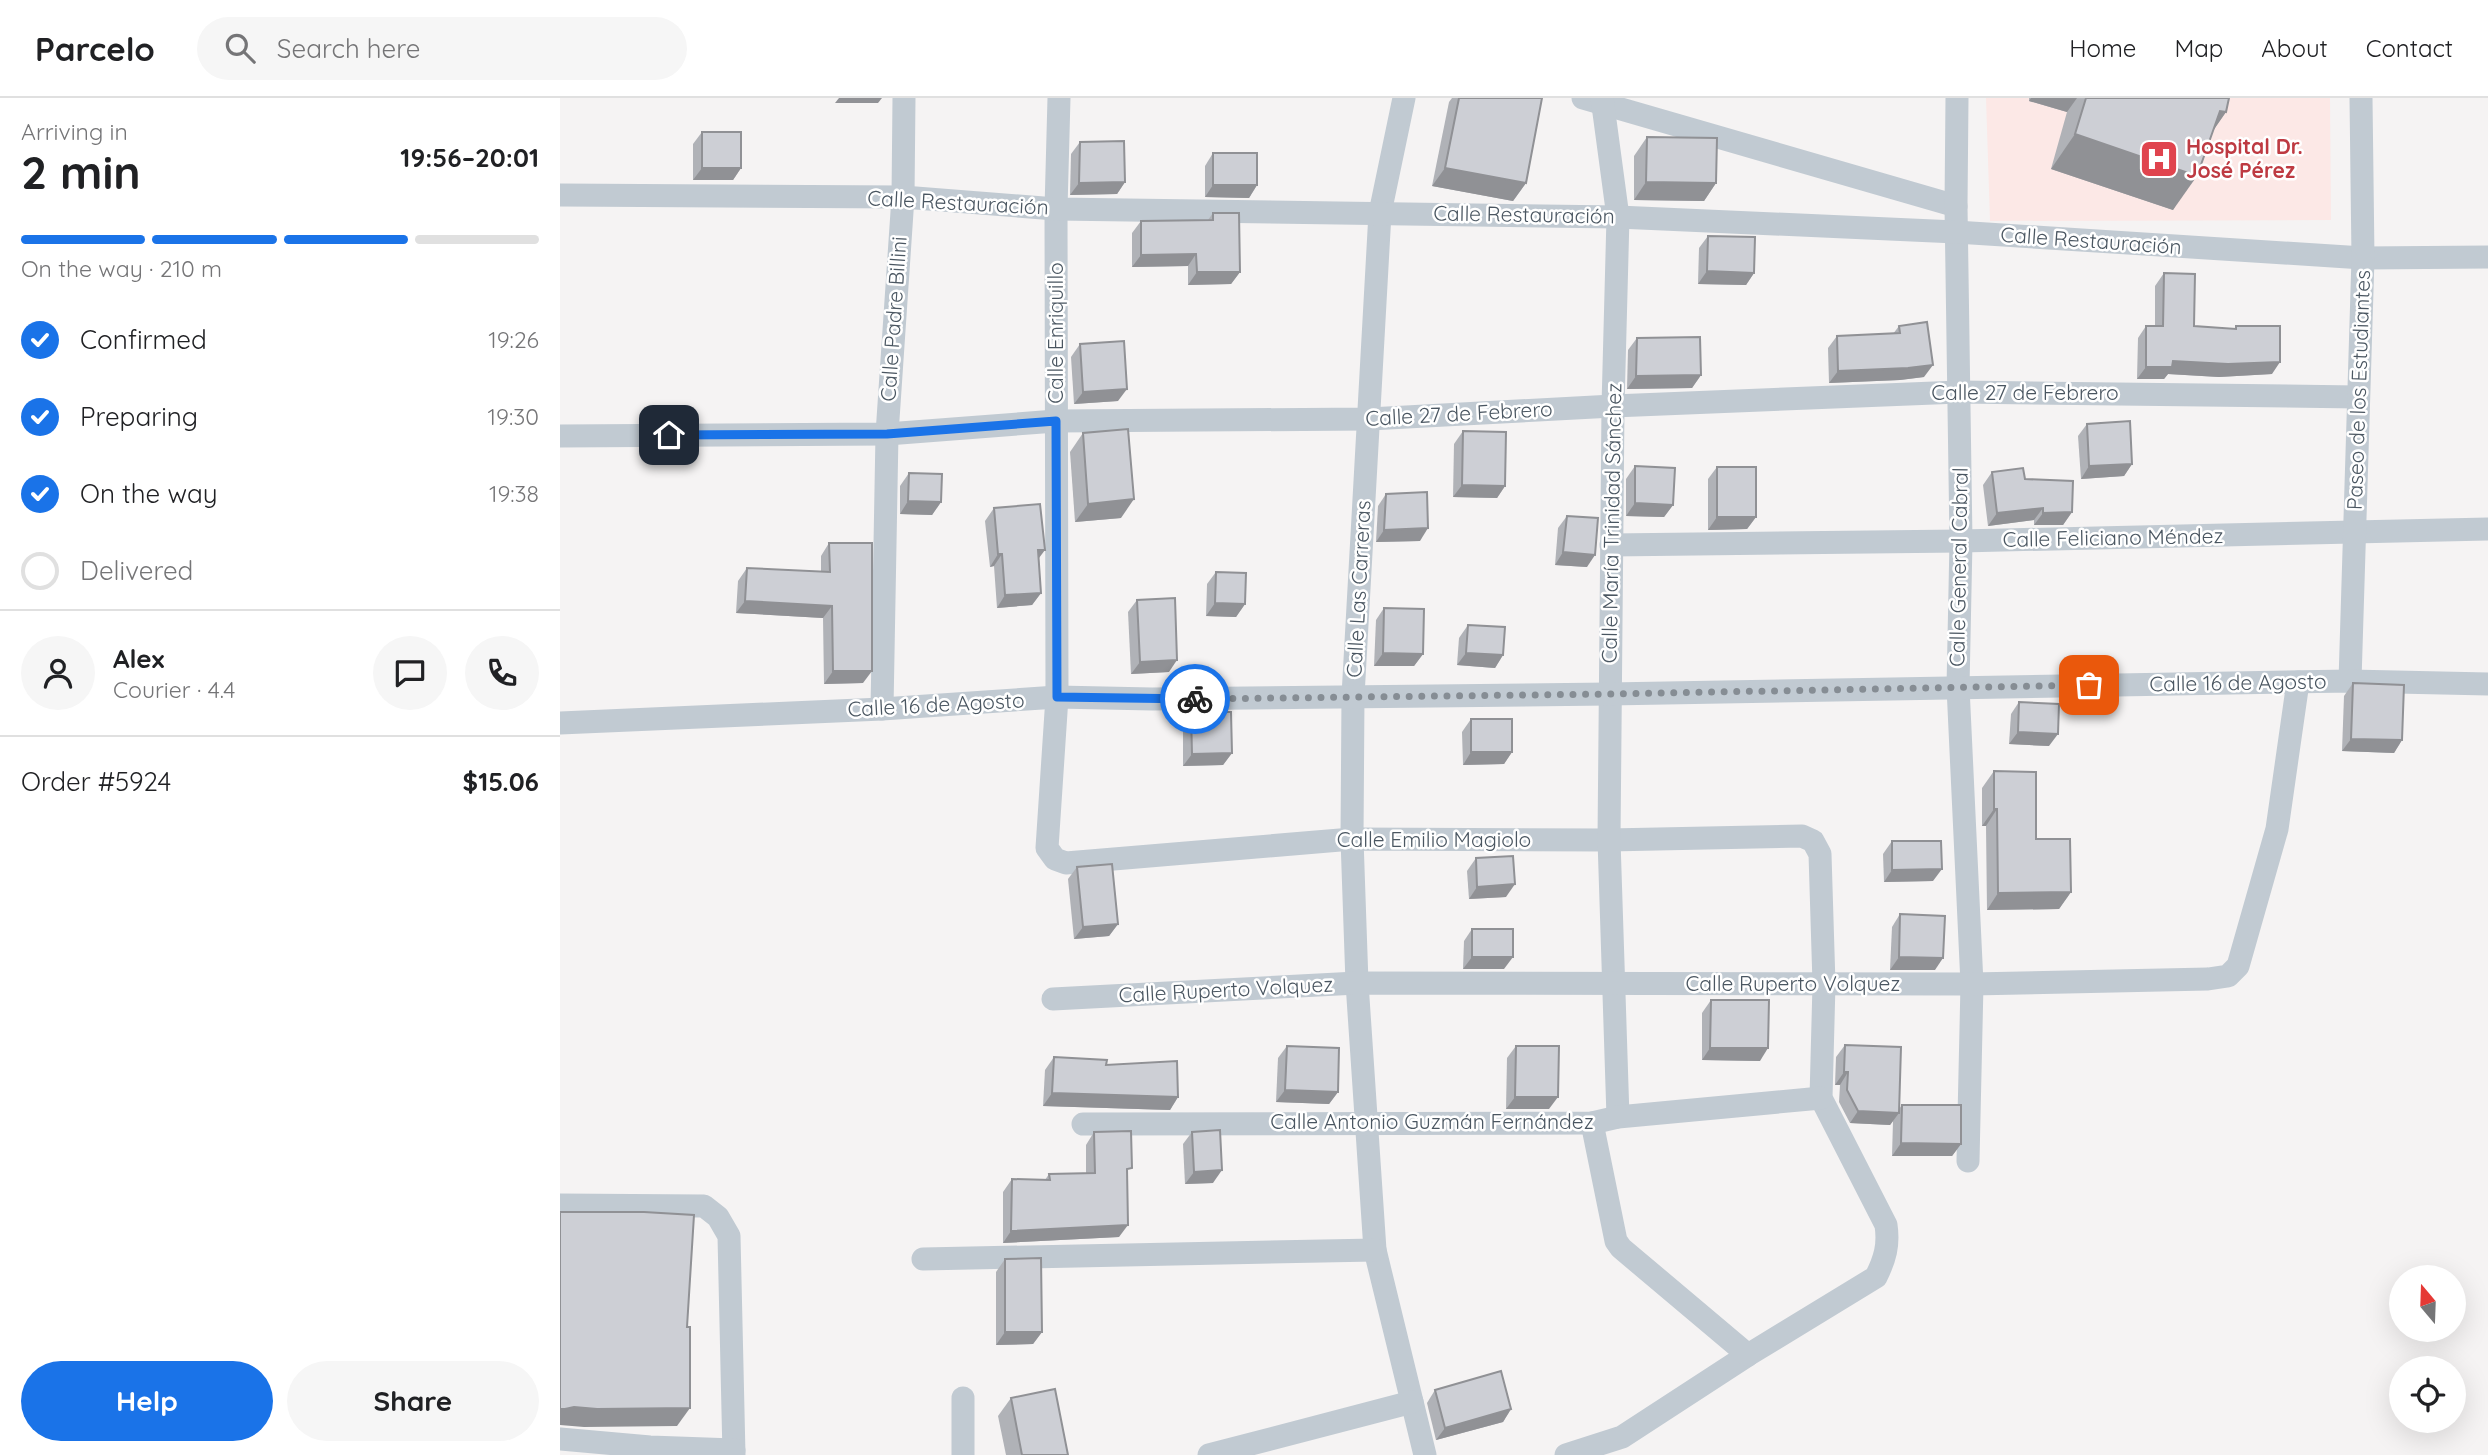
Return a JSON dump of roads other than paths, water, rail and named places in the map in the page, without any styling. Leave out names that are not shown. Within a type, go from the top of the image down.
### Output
[{"type":"street","name":"Calle Padre Billini","points":[[882,709],[887,434],[903,197],[904,98]]},
{"type":"street","name":"Calle Enriquillo","points":[[1055,859],[1047,848],[1057,697],[1056,209],[1059,98]]},
{"type":"street","name":"Calle Las Carreras","points":[[1404,98],[1380,213],[1353,696],[1352,839],[1357,983],[1375,1250],[1425,1455]]},
{"type":"street","name":"Calle General Cabral","points":[[1957,98],[1956,232],[1961,541],[1958,687],[1972,984],[1968,1161]]},
{"type":"street","name":"Paseo de los Estudiantes","points":[[2350,681],[2363,258],[2361,98]]},
{"type":"street","points":[[1596,100],[1956,205]]},
{"type":"street","name":"Calle María Trinidad Sánchez","points":[[1596,100],[1618,217],[1609,694],[1609,839],[1618,1117]]},
{"type":"street","name":"Calle Restauración","points":[[560,195],[903,197],[1056,209],[1618,217],[1956,232],[2363,258],[2488,257]]},
{"type":"street","name":"Calle 27 de Febrero","points":[[560,436],[887,434],[1056,421],[1369,419],[1959,392],[2358,397]]},
{"type":"street","name":"Calle Feliciano Méndez","points":[[1611,545],[1961,541],[2488,528]]},
{"type":"street","name":"Calle 16 de Agosto","points":[[560,723],[882,709],[1057,697],[1152,699],[1609,694],[2350,681],[2488,684]]},
{"type":"street","name":"Calle Ruperto Volquez","points":[[1053,999],[1357,983],[1972,984],[2208,979],[2228,976],[2238,966],[2277,829],[2298,682]]},
{"type":"street","name":"Calle Emilio Magiolo","points":[[1055,859],[1066,863],[1352,839],[1802,836],[1814,841],[1820,853],[1824,984]]},
{"type":"street","points":[[1566,1455],[1622,1437],[1748,1355],[1876,1277],[1884,1262],[1888,1242],[1886,1225],[1821,1098],[1824,984]]},
{"type":"street","name":"Calle Antonio Guzmán Fernández","points":[[1083,1124],[1592,1123],[1618,1117],[1821,1098]]},
{"type":"street","points":[[1592,1123],[1616,1241],[1620,1248],[1748,1355]]},
{"type":"street","points":[[560,1205],[704,1206],[718,1217],[729,1236],[734,1452],[648,1451],[560,1439]]},
{"type":"street","points":[[923,1259],[1375,1250]]},
{"type":"street","points":[[963,1398],[963,1455]]},
{"type":"street","points":[[1209,1455],[1412,1402]]},
{"type":"place","name":"Hospital Dr. José Pérez","points":[[2159,159]]}]
